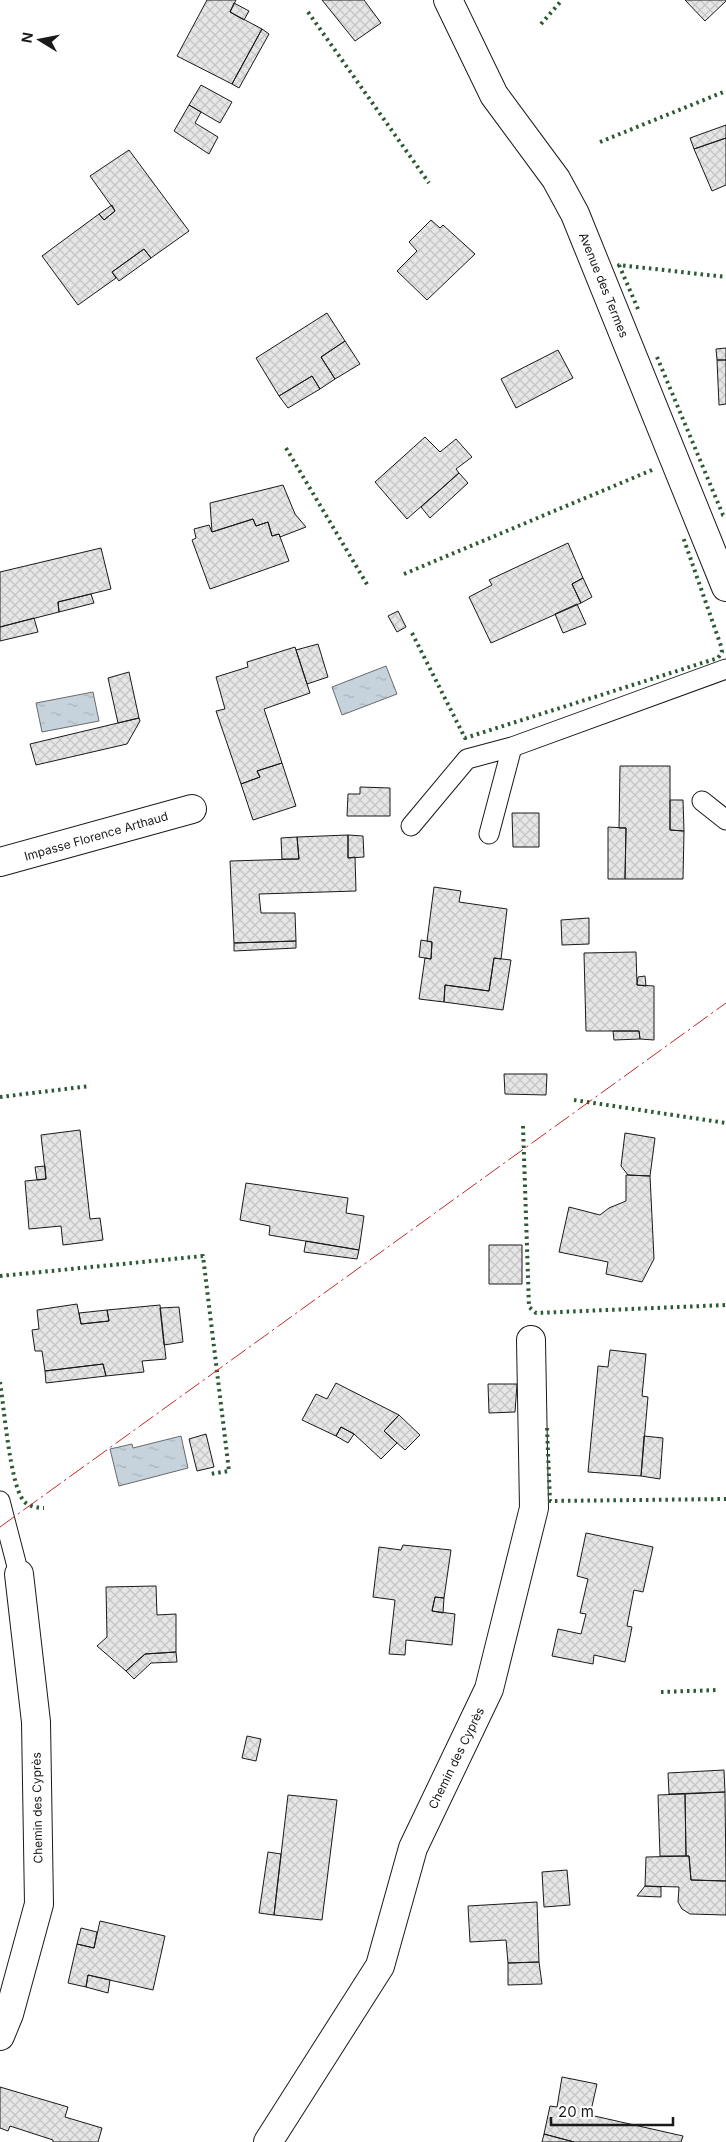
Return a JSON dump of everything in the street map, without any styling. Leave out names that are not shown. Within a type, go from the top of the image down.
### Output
[{"type":"street","name":"Avenue des Termes","points":[[448,0],[494,95],[556,179],[575,214],[726,587]]},
{"type":"street","name":"Impasse Florence Arthaud","points":[[0,862],[192,809]]},
{"type":"street","name":"Chemin des Cyprès","points":[[268,2142],[380,1966],[413,1848],[489,1689],[534,1508],[532,1340]]},
{"type":"street","name":"Chemin des Cyprès","points":[[0,2036],[9,2014],[39,1904],[36,1722],[19,1574]]},
{"type":"lane","points":[[411,826],[467,759],[512,747],[726,669]]},
{"type":"lane","points":[[489,834],[512,747]]},
{"type":"lane","points":[[702,801],[726,820]]},
{"type":"lane","points":[[0,1501],[19,1574]]},
{"type":"water","points":[[386,666],[397,694],[342,715],[332,687]]},
{"type":"water","points":[[93,692],[99,721],[42,732],[36,703]]},
{"type":"water","points":[[181,1436],[188,1468],[119,1486],[110,1449],[132,1444],[133,1448]]},
{"type":"building","points":[[207,0],[236,0],[230,12],[262,29],[232,84],[177,56]]},
{"type":"building","points":[[322,0],[364,0],[381,23],[355,41]]},
{"type":"building","points":[[685,0],[726,0],[726,1],[705,21]]},
{"type":"building","points":[[234,3],[249,11],[244,20],[230,12]]},
{"type":"building","points":[[262,29],[269,34],[239,88],[232,84]]},
{"type":"building","points":[[201,85],[232,102],[220,123],[189,105]]},
{"type":"building","points":[[189,105],[201,112],[195,123],[218,137],[209,154],[174,131]]},
{"type":"building","points":[[726,125],[726,138],[694,149],[690,138]]},
{"type":"building","points":[[726,138],[726,185],[712,191],[694,149]]},
{"type":"building","points":[[129,150],[189,231],[151,258],[144,249],[112,272],[116,278],[78,305],[42,256],[99,214],[104,220],[115,211],[90,176]]},
{"type":"building","points":[[112,205],[115,211],[104,220],[99,214]]},
{"type":"building","points":[[431,220],[440,228],[443,225],[475,254],[427,300],[397,271],[417,251],[409,242]]},
{"type":"building","points":[[144,249],[151,258],[119,281],[112,272]]},
{"type":"building","points":[[327,313],[345,341],[321,357],[335,379],[320,389],[312,376],[279,396],[256,358]]},
{"type":"building","points":[[345,341],[360,364],[335,379],[321,357]]},
{"type":"building","points":[[726,348],[726,360],[717,360],[716,349]]},
{"type":"building","points":[[558,350],[573,378],[516,408],[501,379]]},
{"type":"building","points":[[717,360],[726,360],[726,404],[719,405]]},
{"type":"building","points":[[312,376],[320,389],[288,408],[279,396]]},
{"type":"building","points":[[425,437],[440,452],[456,439],[472,457],[456,469],[459,473],[407,519],[375,482]]},
{"type":"building","points":[[459,473],[468,483],[430,518],[421,507]]},
{"type":"building","points":[[283,485],[295,514],[306,527],[280,537],[279,534],[272,536],[268,522],[256,526],[253,519],[212,532],[210,503]]},
{"type":"building","points":[[253,519],[256,526],[268,522],[272,536],[279,534],[289,561],[210,589],[192,540],[196,538],[194,529],[209,525],[212,532]]},
{"type":"building","points":[[568,543],[583,578],[572,584],[581,603],[491,643],[469,597],[492,585],[489,580]]},
{"type":"building","points":[[101,548],[111,589],[58,602],[59,612],[0,627],[0,572]]},
{"type":"building","points":[[583,578],[592,597],[581,603],[572,584]]},
{"type":"building","points":[[91,594],[94,603],[59,612],[58,602]]},
{"type":"building","points":[[577,604],[586,624],[563,633],[555,614]]},
{"type":"building","points":[[398,611],[406,627],[397,632],[388,616]]},
{"type":"building","points":[[34,618],[38,632],[0,641],[0,627]]},
{"type":"building","points":[[318,644],[328,677],[307,684],[296,650]]},
{"type":"building","points":[[295,647],[310,693],[264,709],[282,763],[257,771],[260,777],[241,784],[216,711],[225,709],[216,677],[248,667],[247,662]]},
{"type":"building","points":[[129,672],[139,718],[118,723],[108,678]]},
{"type":"building","points":[[139,718],[140,721],[127,744],[36,765],[30,744]]},
{"type":"building","points":[[282,763],[296,806],[253,820],[241,784],[260,777],[257,771]]},
{"type":"building","points":[[620,766],[670,766],[670,830],[684,831],[683,879],[625,879],[626,828],[619,828]]},
{"type":"building","points":[[360,787],[390,788],[390,816],[347,816],[348,794],[360,794]]},
{"type":"building","points":[[670,800],[683,800],[684,831],[670,830]]},
{"type":"building","points":[[512,813],[539,813],[539,847],[513,847]]},
{"type":"building","points":[[608,827],[626,828],[625,879],[608,879]]},
{"type":"building","points":[[348,835],[348,858],[355,857],[356,891],[259,894],[261,913],[295,913],[296,941],[234,943],[230,861],[299,859],[297,837]]},
{"type":"building","points":[[348,835],[363,836],[364,857],[348,858]]},
{"type":"building","points":[[297,837],[299,859],[282,859],[281,838]]},
{"type":"building","points":[[434,887],[461,891],[459,902],[507,909],[501,959],[494,958],[489,991],[445,985],[444,1002],[419,999],[425,958],[431,959],[432,942],[427,941]]},
{"type":"building","points":[[589,918],[589,944],[562,945],[561,920]]},
{"type":"building","points":[[421,940],[432,942],[431,959],[419,957]]},
{"type":"building","points":[[296,941],[296,948],[234,951],[234,943]]},
{"type":"building","points":[[636,952],[637,985],[654,986],[654,1040],[640,1039],[639,1031],[586,1031],[584,953]]},
{"type":"building","points":[[494,958],[511,960],[503,1010],[444,1002],[445,985],[489,991]]},
{"type":"building","points":[[645,976],[646,986],[637,985],[638,977]]},
{"type":"building","points":[[613,1031],[639,1031],[640,1039],[614,1040]]},
{"type":"building","points":[[504,1074],[547,1074],[546,1095],[505,1094]]},
{"type":"building","points":[[80,1130],[90,1219],[100,1218],[103,1240],[63,1245],[61,1226],[29,1229],[25,1181],[46,1179],[41,1135]]},
{"type":"building","points":[[625,1133],[655,1138],[650,1176],[628,1175],[621,1166]]},
{"type":"building","points":[[45,1166],[46,1179],[37,1180],[35,1167]]},
{"type":"building","points":[[626,1175],[650,1176],[654,1259],[642,1282],[606,1274],[608,1262],[559,1252],[569,1207],[600,1215],[609,1208],[626,1201]]},
{"type":"building","points":[[246,1183],[348,1198],[346,1213],[364,1216],[359,1250],[269,1235],[270,1226],[240,1220]]},
{"type":"building","points":[[306,1241],[359,1250],[357,1259],[304,1252]]},
{"type":"building","points":[[489,1245],[522,1245],[522,1284],[489,1284]]},
{"type":"building","points":[[77,1304],[81,1324],[109,1321],[107,1310],[160,1305],[166,1359],[142,1361],[144,1372],[106,1376],[103,1364],[45,1371],[42,1351],[35,1351],[32,1330],[39,1329],[37,1310]]},
{"type":"building","points":[[179,1307],[183,1342],[164,1345],[160,1308]]},
{"type":"building","points":[[107,1310],[109,1321],[81,1324],[79,1313]]},
{"type":"building","points":[[610,1350],[646,1354],[642,1396],[648,1397],[641,1476],[588,1472],[598,1366],[608,1367]]},
{"type":"building","points":[[103,1364],[106,1376],[46,1383],[45,1371]]},
{"type":"building","points":[[336,1383],[399,1415],[384,1431],[397,1443],[381,1459],[354,1434],[341,1427],[336,1436],[302,1420],[316,1394],[327,1399]]},
{"type":"building","points":[[488,1384],[517,1384],[515,1412],[489,1413]]},
{"type":"building","points":[[399,1415],[420,1435],[405,1450],[384,1431]]},
{"type":"building","points":[[341,1427],[354,1434],[348,1443],[336,1436]]},
{"type":"building","points":[[206,1434],[214,1467],[197,1471],[189,1439]]},
{"type":"building","points":[[644,1436],[663,1438],[660,1479],[641,1476]]},
{"type":"building","points":[[586,1533],[653,1547],[643,1592],[634,1590],[627,1626],[632,1627],[625,1662],[594,1655],[593,1664],[552,1656],[558,1629],[581,1634],[586,1614],[580,1613],[588,1579],[577,1576]]},
{"type":"building","points":[[403,1545],[451,1550],[444,1598],[435,1597],[432,1611],[455,1614],[452,1645],[406,1640],[405,1655],[389,1654],[395,1600],[373,1597],[379,1547],[401,1550]]},
{"type":"building","points":[[156,1586],[157,1615],[176,1614],[176,1652],[145,1654],[126,1671],[97,1646],[107,1637],[106,1587]]},
{"type":"building","points":[[435,1597],[444,1598],[443,1613],[432,1611]]},
{"type":"building","points":[[176,1652],[177,1662],[151,1663],[134,1679],[126,1671],[145,1654]]},
{"type":"building","points":[[247,1736],[261,1739],[256,1761],[242,1758]]},
{"type":"building","points":[[724,1770],[725,1792],[669,1794],[668,1773]]},
{"type":"building","points":[[725,1792],[726,1881],[691,1880],[689,1856],[686,1856],[685,1794]]},
{"type":"building","points":[[685,1794],[686,1856],[660,1856],[658,1795]]},
{"type":"building","points":[[288,1795],[337,1800],[322,1920],[274,1915]]},
{"type":"building","points":[[268,1852],[281,1854],[274,1915],[259,1913]]},
{"type":"building","points":[[689,1856],[691,1880],[726,1881],[726,1915],[690,1914],[682,1909],[678,1902],[679,1887],[645,1886],[646,1857]]},
{"type":"building","points":[[567,1870],[570,1905],[544,1907],[542,1872]]},
{"type":"building","points":[[645,1886],[661,1887],[661,1897],[637,1896]]},
{"type":"building","points":[[537,1902],[539,1962],[508,1963],[506,1940],[470,1942],[468,1906]]},
{"type":"building","points":[[100,1921],[165,1936],[153,1990],[88,1975],[86,1987],[68,1983],[77,1944],[94,1948]]},
{"type":"building","points":[[81,1928],[97,1932],[94,1948],[77,1944]]},
{"type":"building","points":[[539,1962],[542,1984],[508,1985],[508,1963]]},
{"type":"building","points":[[88,1975],[110,1980],[108,1993],[86,1987]]},
{"type":"building","points":[[562,2077],[597,2084],[590,2115],[683,2136],[681,2142],[574,2142],[544,2134],[550,2106],[557,2107]]},
{"type":"building","points":[[0,2087],[68,2107],[65,2117],[102,2128],[98,2142],[53,2142],[53,2140],[10,2126],[8,2131],[0,2128]]},
{"type":"building","points":[[544,2134],[574,2142],[542,2142]]},
{"type":"hedge","points":[[541,24],[562,0]]},
{"type":"hedge","points":[[308,12],[429,183]]},
{"type":"hedge","points":[[600,142],[726,91]]},
{"type":"hedge","points":[[638,309],[619,265],[726,277]]},
{"type":"hedge","points":[[657,357],[723,515],[726,516]]},
{"type":"hedge","points":[[286,448],[368,586]]},
{"type":"hedge","points":[[404,574],[652,470]]},
{"type":"hedge","points":[[412,633],[465,738],[718,658],[722,652],[721,646],[683,537]]},
{"type":"hedge","points":[[0,1097],[90,1086]]},
{"type":"hedge","points":[[574,1100],[726,1123]]},
{"type":"hedge","points":[[523,1126],[529,1307],[536,1313],[726,1305]]},
{"type":"hedge","points":[[0,1276],[203,1256],[229,1471],[210,1474]]},
{"type":"hedge","points":[[0,1382],[8,1444],[18,1491],[27,1504],[44,1508]]},
{"type":"hedge","points":[[547,1428],[550,1501],[726,1499]]},
{"type":"hedge","points":[[661,1692],[719,1690]]},
{"type":"power","points":[[0,1527],[726,1003]]}]
